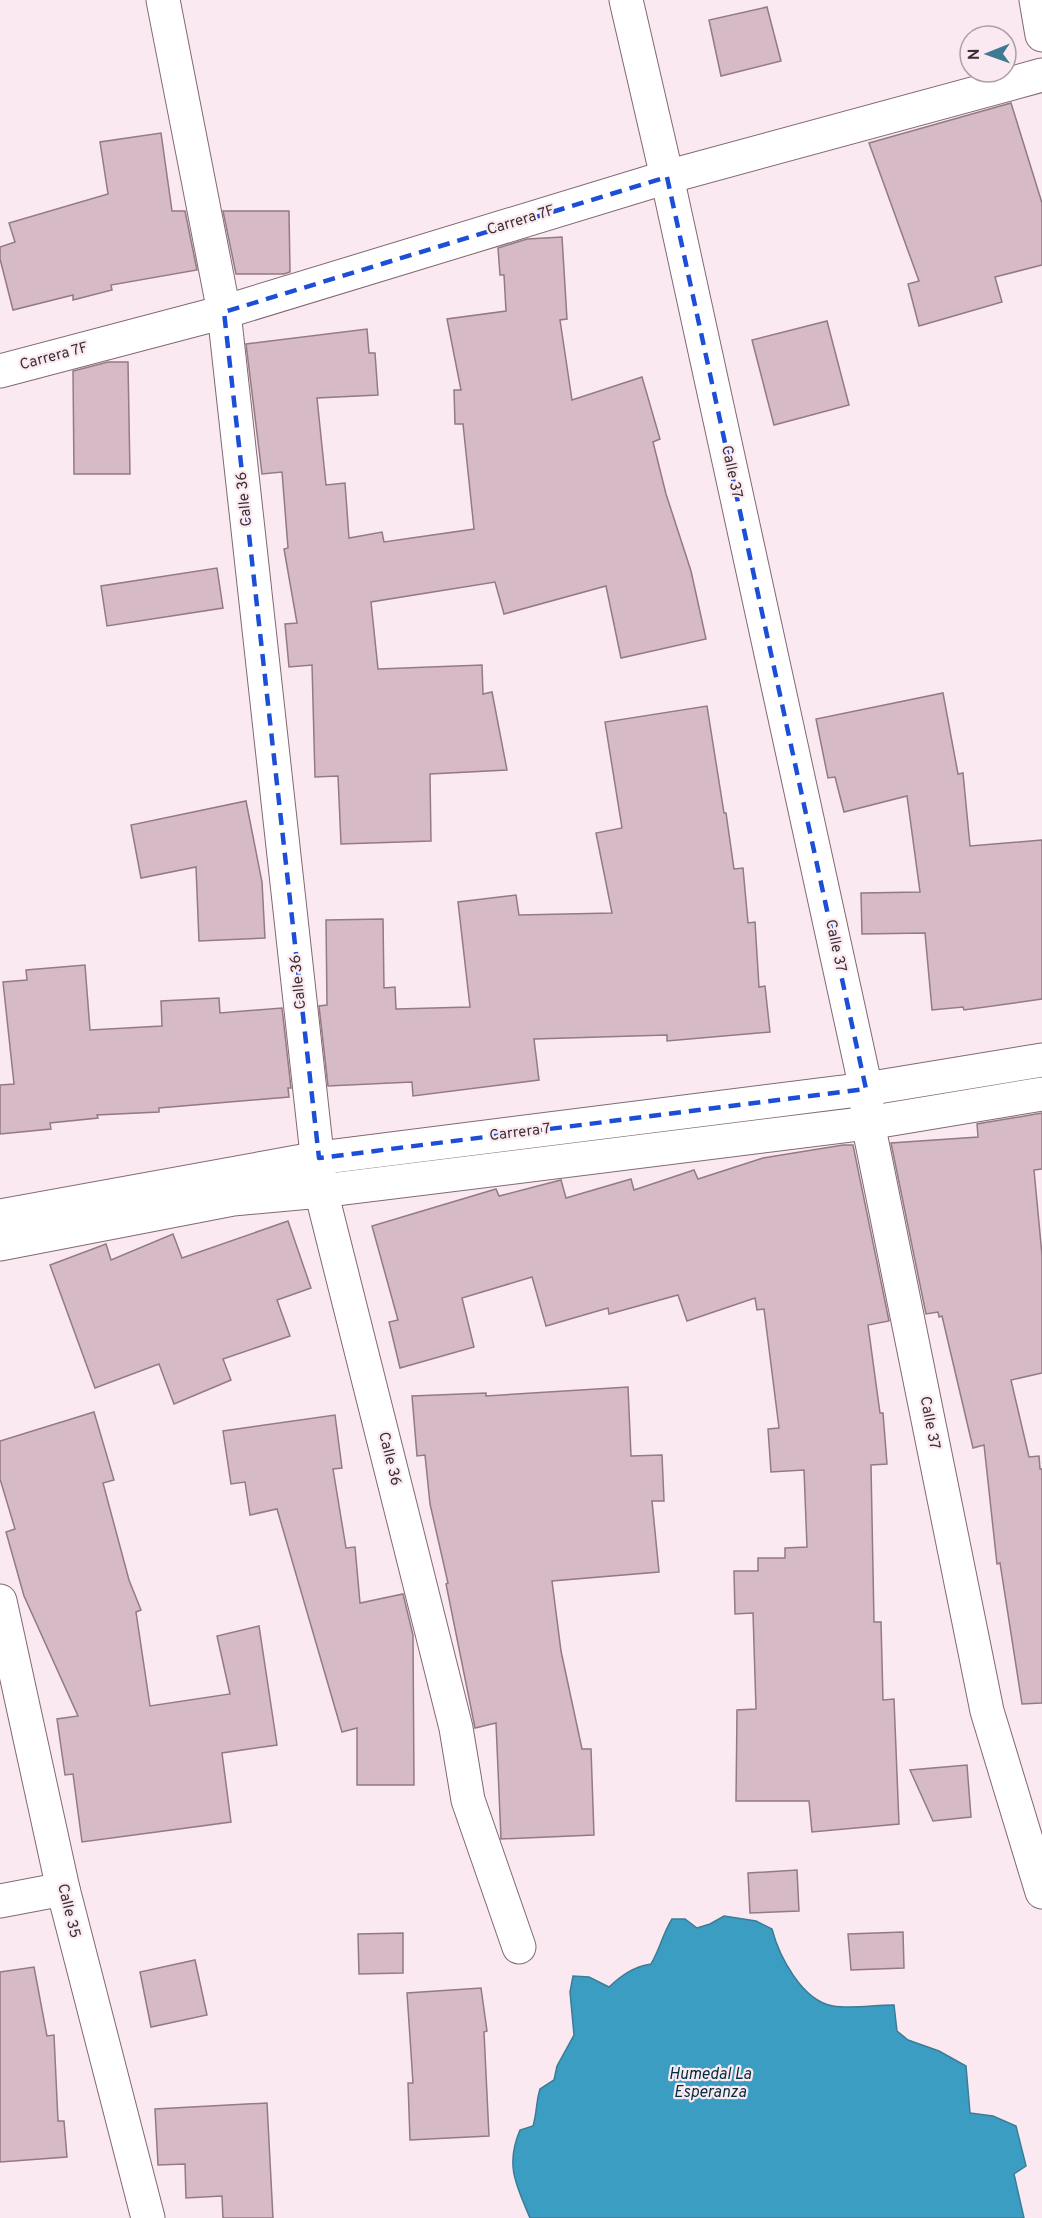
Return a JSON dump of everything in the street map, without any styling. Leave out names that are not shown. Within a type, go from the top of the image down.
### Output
[{"type":"street","name":"Calle 36","points":[[163,0],[224,312],[321,1191],[456,1728],[468,1800],[519,1947]]},
{"type":"street","name":"Calle 37","points":[[626,0],[667,177],[866,1089],[868,1123],[987,1711],[1041,1885]]},
{"type":"street","points":[[1036,0],[1042,35]]},
{"type":"street","name":"Carrera 7F","points":[[0,371],[224,312],[667,177],[1042,75]]},
{"type":"street","name":"Carrera 7","points":[[0,1216],[319,1158],[866,1089],[1042,1060]]},
{"type":"street","points":[[0,1244],[232,1199],[321,1191],[868,1123],[1042,1094]]},
{"type":"street","name":"Calle 35","points":[[0,1601],[63,1889],[148,2218]]},
{"type":"street","points":[[0,1901],[63,1889]]},
{"type":"highlighted area","points":[[667,177],[866,1089],[319,1158],[224,312]]},
{"type":"water","name":"Humedal La Esperanza","points":[[724,1916],[756,1921],[772,1929],[786,1964],[811,1996],[833,2006],[894,2005],[897,2031],[908,2040],[939,2051],[966,2066],[970,2113],[993,2116],[1016,2126],[1026,2166],[1014,2174],[1024,2218],[530,2218],[514,2175],[513,2154],[520,2130],[533,2126],[540,2089],[554,2080],[557,2066],[574,2035],[570,1992],[573,1976],[589,1977],[609,1987],[628,1972],[651,1964],[672,1919],[685,1919],[697,1928]]},
{"type":"building","points":[[767,7],[781,61],[721,76],[709,20]]},
{"type":"building","points":[[1011,103],[1042,203],[1042,265],[995,277],[1002,302],[919,326],[908,284],[919,281],[869,143]]},
{"type":"building","points":[[161,133],[172,211],[185,211],[197,270],[111,285],[112,290],[73,300],[73,295],[13,310],[0,259],[0,247],[15,242],[9,223],[108,194],[100,142]]},
{"type":"building","points":[[223,211],[289,211],[290,272],[236,274]]},
{"type":"building","points":[[562,237],[567,319],[560,320],[572,400],[642,377],[660,439],[653,442],[666,494],[691,571],[706,639],[621,658],[606,586],[504,614],[495,582],[371,602],[378,669],[482,665],[483,694],[492,692],[507,770],[430,774],[431,841],[341,844],[338,776],[315,777],[312,665],[289,667],[285,624],[297,623],[284,549],[288,548],[282,472],[262,474],[246,344],[367,329],[369,353],[375,353],[378,395],[317,398],[326,485],[345,483],[349,538],[382,532],[384,542],[474,529],[463,424],[455,424],[454,390],[461,390],[447,319],[506,311],[504,275],[500,275],[498,248],[527,239]]},
{"type":"building","points":[[827,321],[849,405],[774,425],[752,340]]},
{"type":"building","points":[[108,362],[128,362],[130,474],[74,474],[73,371]]},
{"type":"building","points":[[217,568],[223,608],[107,626],[101,586]]},
{"type":"building","points":[[943,693],[958,774],[963,773],[970,846],[1042,840],[1042,999],[964,1010],[963,1007],[932,1010],[925,933],[862,934],[861,893],[920,892],[907,796],[844,812],[835,777],[828,778],[816,719]]},
{"type":"building","points":[[707,706],[734,869],[743,868],[748,923],[755,922],[759,987],[765,986],[770,1032],[667,1041],[667,1035],[534,1039],[539,1080],[413,1096],[412,1082],[328,1086],[319,1006],[327,1005],[326,920],[383,919],[384,988],[395,987],[396,1009],[470,1007],[458,902],[516,895],[519,915],[612,913],[596,833],[622,828],[605,722]]},
{"type":"building","points":[[246,801],[262,882],[265,938],[199,941],[196,867],[141,878],[131,825]]},
{"type":"building","points":[[85,965],[90,1030],[162,1026],[161,1001],[219,998],[220,1013],[282,1008],[291,1088],[288,1088],[289,1097],[159,1108],[159,1112],[97,1115],[98,1118],[50,1123],[51,1129],[0,1134],[0,1085],[14,1084],[3,982],[27,980],[26,970]]},
{"type":"building","points":[[1042,1113],[1042,1169],[1034,1170],[1042,1255],[1042,1373],[1011,1380],[1029,1457],[1039,1456],[1040,1469],[1042,1469],[1042,1703],[1022,1704],[1000,1563],[997,1564],[984,1445],[973,1448],[942,1316],[939,1317],[938,1312],[926,1314],[891,1143],[978,1137],[977,1124]]},
{"type":"building","points":[[853,1145],[889,1321],[868,1325],[880,1413],[883,1413],[887,1464],[871,1465],[874,1622],[881,1622],[883,1700],[894,1699],[899,1824],[812,1832],[809,1801],[736,1801],[737,1710],[756,1709],[753,1613],[735,1614],[734,1571],[758,1571],[758,1558],[785,1558],[785,1548],[807,1547],[804,1470],[771,1472],[768,1429],[779,1428],[764,1309],[757,1310],[755,1298],[687,1321],[678,1295],[609,1314],[608,1308],[546,1326],[532,1277],[462,1298],[474,1347],[400,1368],[389,1322],[398,1320],[372,1226],[496,1189],[499,1196],[561,1180],[566,1198],[631,1179],[634,1190],[694,1170],[698,1179],[763,1158]]},
{"type":"building","points":[[288,1221],[311,1288],[277,1300],[290,1336],[223,1359],[231,1380],[174,1404],[159,1364],[95,1388],[50,1265],[106,1244],[111,1260],[173,1234],[182,1258]]},
{"type":"building","points":[[628,1387],[631,1456],[662,1455],[664,1501],[652,1501],[659,1572],[552,1581],[561,1651],[582,1749],[591,1749],[594,1835],[501,1839],[496,1723],[475,1728],[446,1584],[448,1583],[430,1504],[425,1455],[417,1456],[412,1396],[486,1393],[486,1396]]},
{"type":"building","points":[[94,1412],[114,1480],[103,1483],[129,1580],[141,1610],[136,1612],[150,1706],[230,1694],[217,1636],[259,1626],[277,1745],[222,1753],[231,1822],[82,1842],[73,1774],[65,1775],[57,1719],[78,1716],[24,1596],[6,1532],[15,1529],[0,1479],[0,1441]]},
{"type":"building","points":[[335,1415],[342,1468],[333,1469],[346,1548],[355,1547],[360,1603],[403,1594],[413,1635],[414,1785],[357,1785],[357,1728],[342,1732],[277,1509],[250,1515],[245,1482],[231,1484],[223,1431]]},
{"type":"building","points":[[967,1765],[971,1817],[933,1821],[910,1770]]},
{"type":"building","points":[[797,1870],[799,1911],[750,1913],[748,1873]]},
{"type":"building","points":[[903,1932],[904,1968],[851,1970],[848,1934]]},
{"type":"building","points":[[403,1933],[403,1973],[359,1974],[358,1934]]},
{"type":"building","points":[[195,1960],[207,2015],[151,2027],[140,1972]]},
{"type":"building","points":[[34,1967],[47,2036],[54,2035],[58,2121],[64,2121],[67,2157],[0,2162],[0,1972]]},
{"type":"building","points":[[481,1988],[487,2031],[484,2032],[489,2136],[410,2140],[408,2083],[413,2083],[407,1993]]},
{"type":"building","points":[[267,2103],[273,2218],[223,2218],[222,2196],[186,2198],[185,2164],[158,2165],[155,2109]]}]
